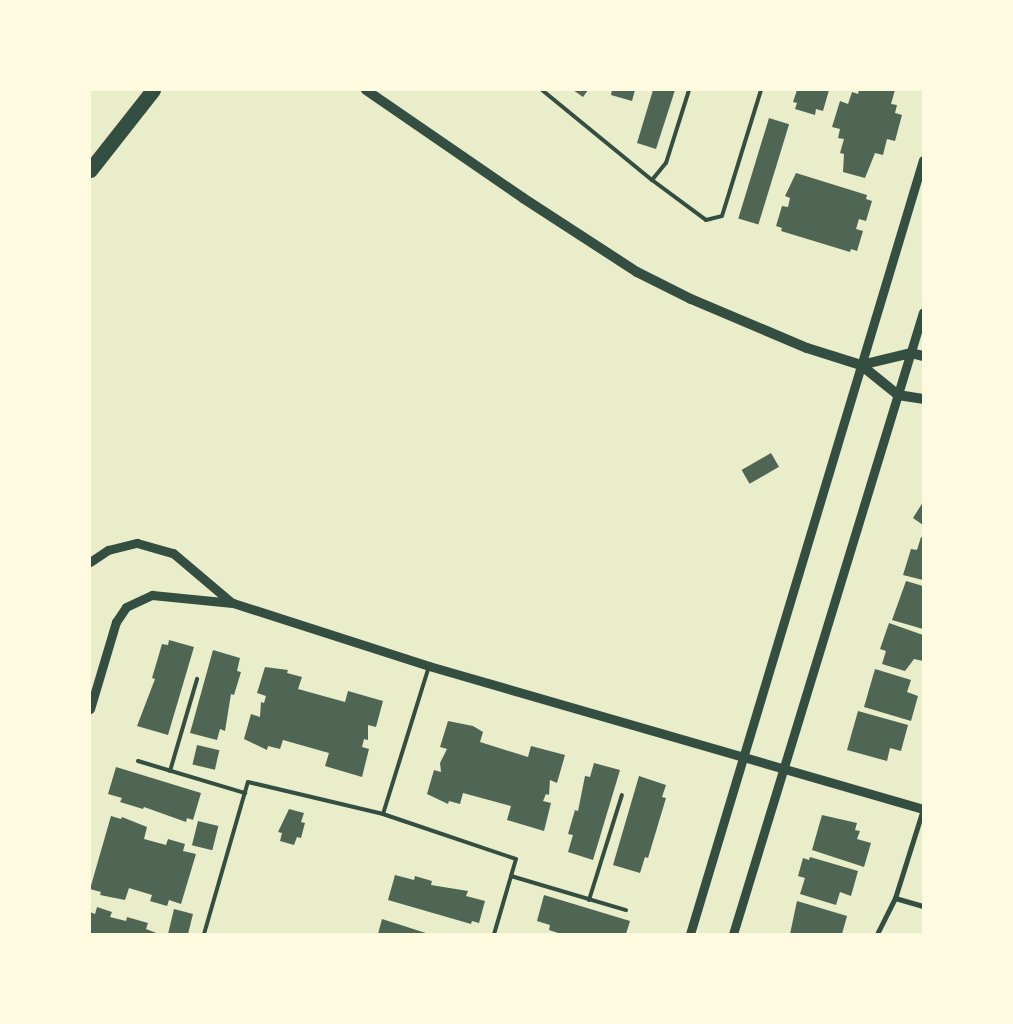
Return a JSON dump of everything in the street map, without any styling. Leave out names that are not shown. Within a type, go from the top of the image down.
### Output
[{"type":"highway","points":[[90,170],[153,90]]},
{"type":"main road","points":[[366,90],[523,198],[637,272],[691,299],[807,348],[861,365],[898,395],[923,399]]},
{"type":"main road","points":[[861,365],[911,353],[923,356]]},
{"type":"street","points":[[690,934],[923,160]]},
{"type":"street","points":[[733,934],[781,769],[923,312]]},
{"type":"street","points":[[90,562],[108,550],[137,543],[173,553],[233,603]]},
{"type":"street","points":[[90,710],[116,622],[126,607],[152,595],[233,603],[429,666],[923,809],[895,898],[877,934]]},
{"type":"street","points":[[895,898],[923,906]]},
{"type":"lane","points":[[542,90],[652,180],[706,220],[722,216],[761,90]]},
{"type":"lane","points":[[652,180],[666,163],[689,90]]},
{"type":"lane","points":[[383,814],[429,666]]},
{"type":"lane","points":[[170,771],[197,679]]},
{"type":"lane","points":[[138,761],[245,793]]},
{"type":"lane","points":[[204,934],[248,782],[383,814],[516,858],[494,934]]},
{"type":"lane","points":[[590,900],[622,796]]},
{"type":"lane","points":[[511,876],[626,910]]},
{"type":"building","points":[[573,90],[588,90],[583,97]]},
{"type":"building","points":[[612,90],[635,90],[632,101],[611,95]]},
{"type":"building","points":[[653,90],[675,90],[656,149],[637,143]]},
{"type":"building","points":[[797,90],[829,90],[823,111],[816,109],[815,115],[795,109],[797,103],[793,102]]},
{"type":"building","points":[[859,90],[895,90],[891,104],[897,105],[895,113],[902,115],[895,141],[887,139],[883,155],[875,153],[865,178],[843,172],[844,154],[840,153],[844,139],[838,138],[840,129],[832,127],[840,101],[848,104],[852,92],[858,94]]},
{"type":"building","points":[[769,118],[789,124],[758,225],[738,218]]},
{"type":"building","points":[[796,173],[867,195],[866,199],[872,201],[866,221],[859,219],[856,229],[863,231],[857,251],[851,249],[850,252],[781,231],[782,228],[776,226],[782,206],[788,207],[790,198],[785,196]]},
{"type":"building","points":[[771,453],[779,467],[750,484],[742,470]]},
{"type":"building","points":[[923,502],[923,525],[913,518]]},
{"type":"building","points":[[921,537],[923,538],[923,580],[903,575],[911,549],[917,550]]},
{"type":"building","points":[[906,581],[923,586],[923,629],[892,620]]},
{"type":"building","points":[[889,623],[923,635],[923,661],[914,659],[905,671],[882,664],[886,651],[880,649]]},
{"type":"building","points":[[169,640],[194,647],[168,735],[137,726],[155,679],[152,678],[162,644],[168,645]]},
{"type":"building","points":[[213,650],[240,658],[237,671],[241,672],[234,695],[231,694],[225,731],[220,729],[217,740],[190,733]]},
{"type":"building","points":[[265,667],[288,670],[287,673],[302,677],[298,689],[345,702],[348,691],[383,701],[376,727],[368,725],[368,740],[364,739],[362,747],[369,749],[362,777],[325,766],[329,753],[283,740],[280,749],[268,746],[267,750],[244,739],[251,714],[260,717],[261,702],[264,703],[266,696],[257,693]]},
{"type":"building","points":[[875,669],[911,680],[907,692],[918,696],[911,721],[864,707]]},
{"type":"building","points":[[858,711],[908,725],[901,751],[890,748],[887,761],[847,750]]},
{"type":"building","points":[[448,721],[473,726],[483,732],[480,742],[528,757],[531,746],[565,755],[557,783],[550,780],[549,795],[546,794],[543,801],[551,803],[544,831],[507,820],[511,806],[463,793],[460,804],[449,801],[448,804],[427,794],[434,770],[441,772],[440,763],[447,749],[440,747]]},
{"type":"building","points":[[197,745],[219,750],[215,770],[193,764]]},
{"type":"building","points":[[594,763],[620,770],[593,860],[568,852],[573,835],[568,834],[575,810],[578,811],[585,776],[590,777]]},
{"type":"building","points":[[116,767],[201,793],[193,820],[187,818],[186,822],[144,807],[143,809],[120,802],[122,798],[108,794]]},
{"type":"building","points":[[639,776],[666,785],[662,797],[666,798],[648,858],[645,857],[640,873],[613,865]]},
{"type":"building","points":[[289,809],[304,813],[301,822],[305,823],[301,838],[297,837],[294,845],[280,841],[282,833],[278,832]]},
{"type":"building","points":[[822,815],[857,823],[855,830],[860,831],[857,839],[871,843],[864,867],[812,850]]},
{"type":"building","points":[[111,816],[121,819],[122,817],[147,827],[144,839],[166,845],[168,839],[185,844],[183,851],[196,854],[181,904],[169,900],[167,906],[150,901],[152,895],[129,888],[125,900],[100,895],[101,892],[90,889]]},
{"type":"building","points":[[198,821],[218,826],[212,850],[192,845]]},
{"type":"building","points":[[810,857],[858,871],[851,896],[840,892],[836,905],[800,894],[805,878],[798,876],[803,858],[809,860]]},
{"type":"building","points":[[395,875],[414,880],[415,876],[432,881],[431,885],[468,891],[466,896],[485,901],[479,923],[472,921],[471,924],[388,900]]},
{"type":"building","points":[[544,895],[630,921],[626,934],[561,934],[549,930],[550,925],[537,921]]},
{"type":"building","points":[[797,901],[847,916],[842,934],[790,934]]},
{"type":"building","points":[[97,907],[112,912],[110,917],[126,921],[127,917],[148,923],[146,929],[159,934],[90,934],[90,912],[95,914]]},
{"type":"building","points":[[174,909],[193,914],[188,934],[168,934]]},
{"type":"building","points":[[382,919],[429,934],[378,934]]}]
